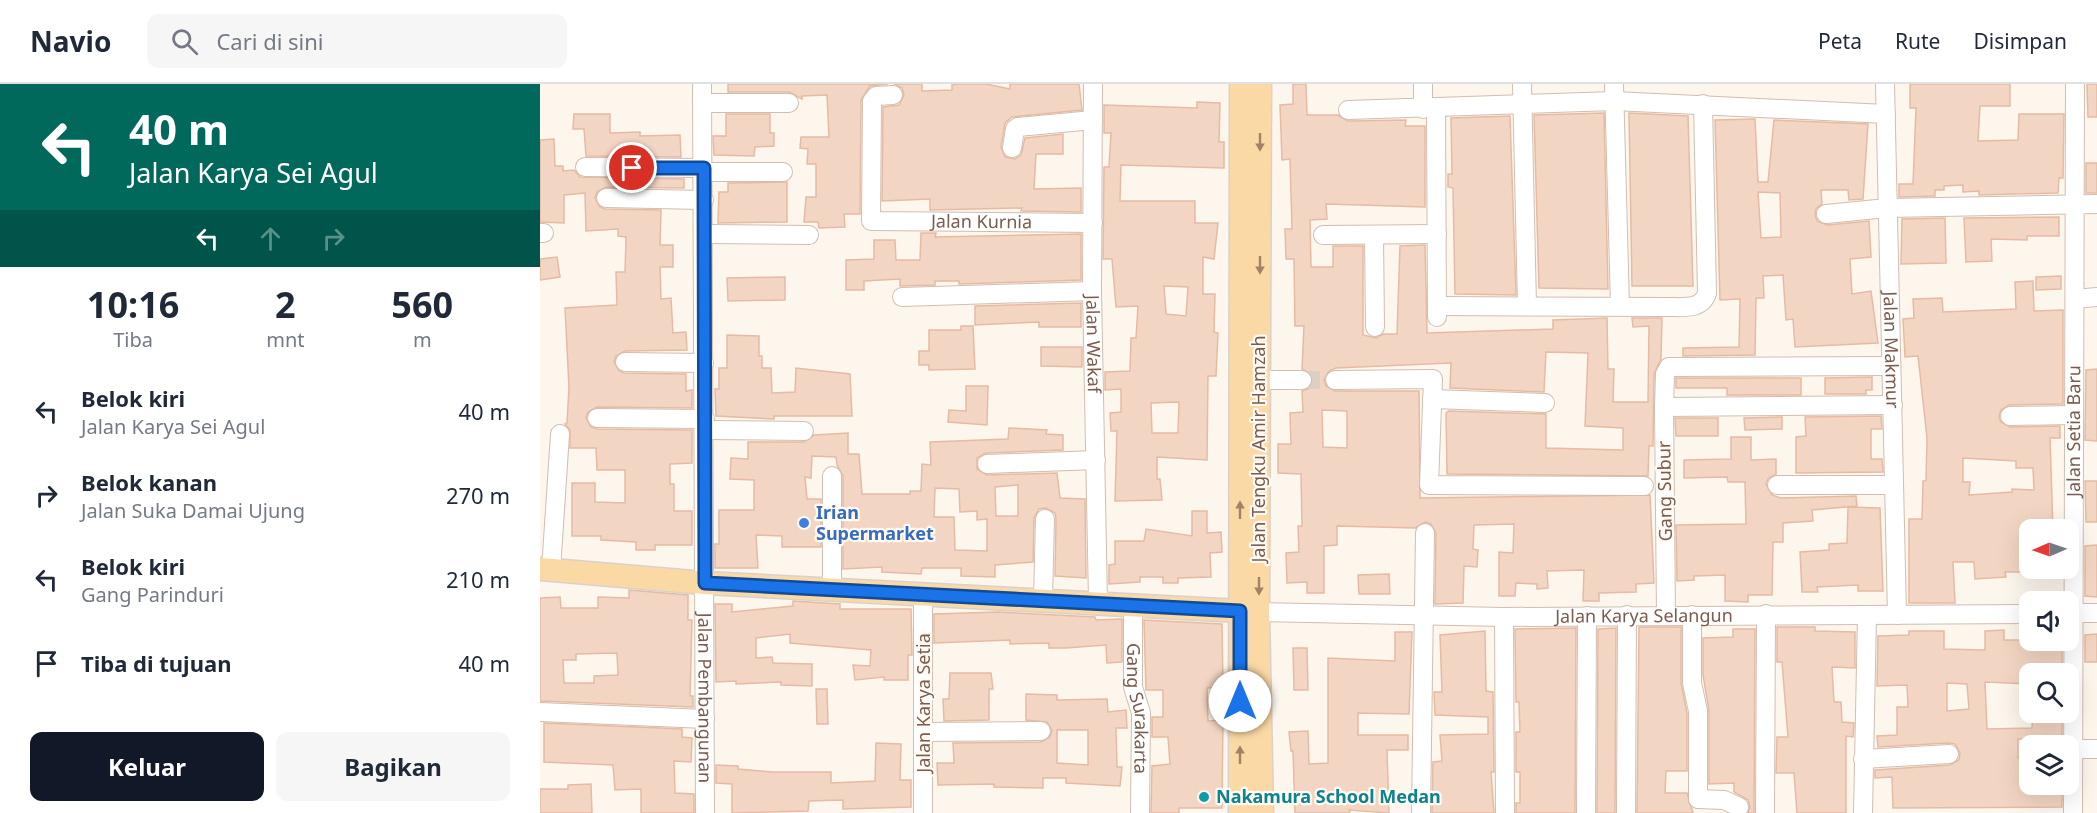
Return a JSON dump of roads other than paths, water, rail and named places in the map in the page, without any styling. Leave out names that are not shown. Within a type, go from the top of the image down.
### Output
[{"type":"main road","name":"Jalan Tengku Amir Hamzah","points":[[1240,813],[1260,380],[1241,84]]},
{"type":"main road","name":"Jalan Tengku Amir Hamzah","points":[[1260,84],[1250,206],[1249,611],[1262,813]]},
{"type":"main road","points":[[546,569],[705,583],[1249,611]]},
{"type":"street","name":"Jalan Pembangunan","points":[[702,84],[705,813]]},
{"type":"street","name":"Jalan Wakaf","points":[[1093,84],[1092,291],[1098,602]]},
{"type":"street","points":[[1423,84],[1429,108],[1437,234],[1437,312],[1527,305],[1695,306],[1706,297],[1703,104]]},
{"type":"street","points":[[1522,84],[1527,305]]},
{"type":"street","name":"Jalan Makmur","points":[[1885,84],[1897,615]]},
{"type":"street","name":"Jalan Setia Baru","points":[[2070,591],[2075,299],[2075,84]]},
{"type":"street","points":[[1348,110],[1523,104],[1614,93],[1703,104],[1886,114]]},
{"type":"street","points":[[1614,93],[1620,306]]},
{"type":"street","name":"Jalan Kurnia","points":[[893,95],[876,96],[872,101],[871,221],[1093,223]]},
{"type":"street","points":[[702,103],[789,103]]},
{"type":"street","points":[[1012,148],[1014,133],[1018,127],[1093,120]]},
{"type":"street","points":[[585,167],[783,171]]},
{"type":"street","points":[[606,198],[704,200]]},
{"type":"street","points":[[1826,214],[1887,208],[2097,204]]},
{"type":"street","points":[[704,234],[809,235]]},
{"type":"street","points":[[1323,235],[1437,234]]},
{"type":"street","points":[[1374,235],[1375,327]]},
{"type":"street","points":[[902,297],[1092,291]]},
{"type":"street","points":[[2075,299],[2097,297]]},
{"type":"street","points":[[625,362],[704,363]]},
{"type":"street","name":"Gang Subur","points":[[1666,615],[1664,407],[1665,374],[1669,367],[1891,366]]},
{"type":"street","points":[[1335,380],[1433,379],[1428,484],[1644,486]]},
{"type":"street","points":[[1260,380],[1302,380]]},
{"type":"street","points":[[1432,399],[1545,403]]},
{"type":"street","points":[[1664,407],[1893,405]]},
{"type":"street","points":[[2010,416],[2073,415]]},
{"type":"street","points":[[597,418],[804,431]]},
{"type":"street","points":[[546,569],[560,434]]},
{"type":"street","points":[[987,464],[1096,460]]},
{"type":"street","points":[[832,476],[832,590]]},
{"type":"street","points":[[1777,485],[1894,485]]},
{"type":"street","points":[[1043,599],[1045,519]]},
{"type":"street","points":[[1420,813],[1425,533]]},
{"type":"street","name":"Jalan Karya Setia","points":[[923,594],[923,813]]},
{"type":"street","name":"Gang Surakarta","points":[[1133,604],[1133,687],[1141,713],[1140,813]]},
{"type":"street","name":"Jalan Karya Selangun","points":[[1249,611],[1422,617],[2019,614]]},
{"type":"street","points":[[2079,613],[2097,614]]},
{"type":"street","points":[[1765,813],[1766,614]]},
{"type":"street","points":[[1626,813],[1628,615]]},
{"type":"street","points":[[1692,615],[1692,683],[1698,711],[1696,806],[1724,800],[1739,807]]},
{"type":"street","points":[[1863,813],[1867,615]]},
{"type":"street","points":[[1586,813],[1587,616]]},
{"type":"street","points":[[1504,617],[1505,813]]},
{"type":"street","name":"Jalan Setia Baru","points":[[2071,651],[2073,735]]},
{"type":"street","points":[[540,712],[705,719]]},
{"type":"street","points":[[924,732],[1041,731]]},
{"type":"street","points":[[2079,749],[2097,749]]},
{"type":"street","points":[[1863,759],[1949,754]]},
{"type":"street","name":"Jalan Setia Baru","points":[[2073,795],[2073,813]]},
{"type":"tunnel","points":[[1302,380],[1335,380]]},
{"type":"place","name":"Irian Supermarket","points":[[804,523]]},
{"type":"place","name":"Nakamura School Medan","points":[[1204,797]]}]
